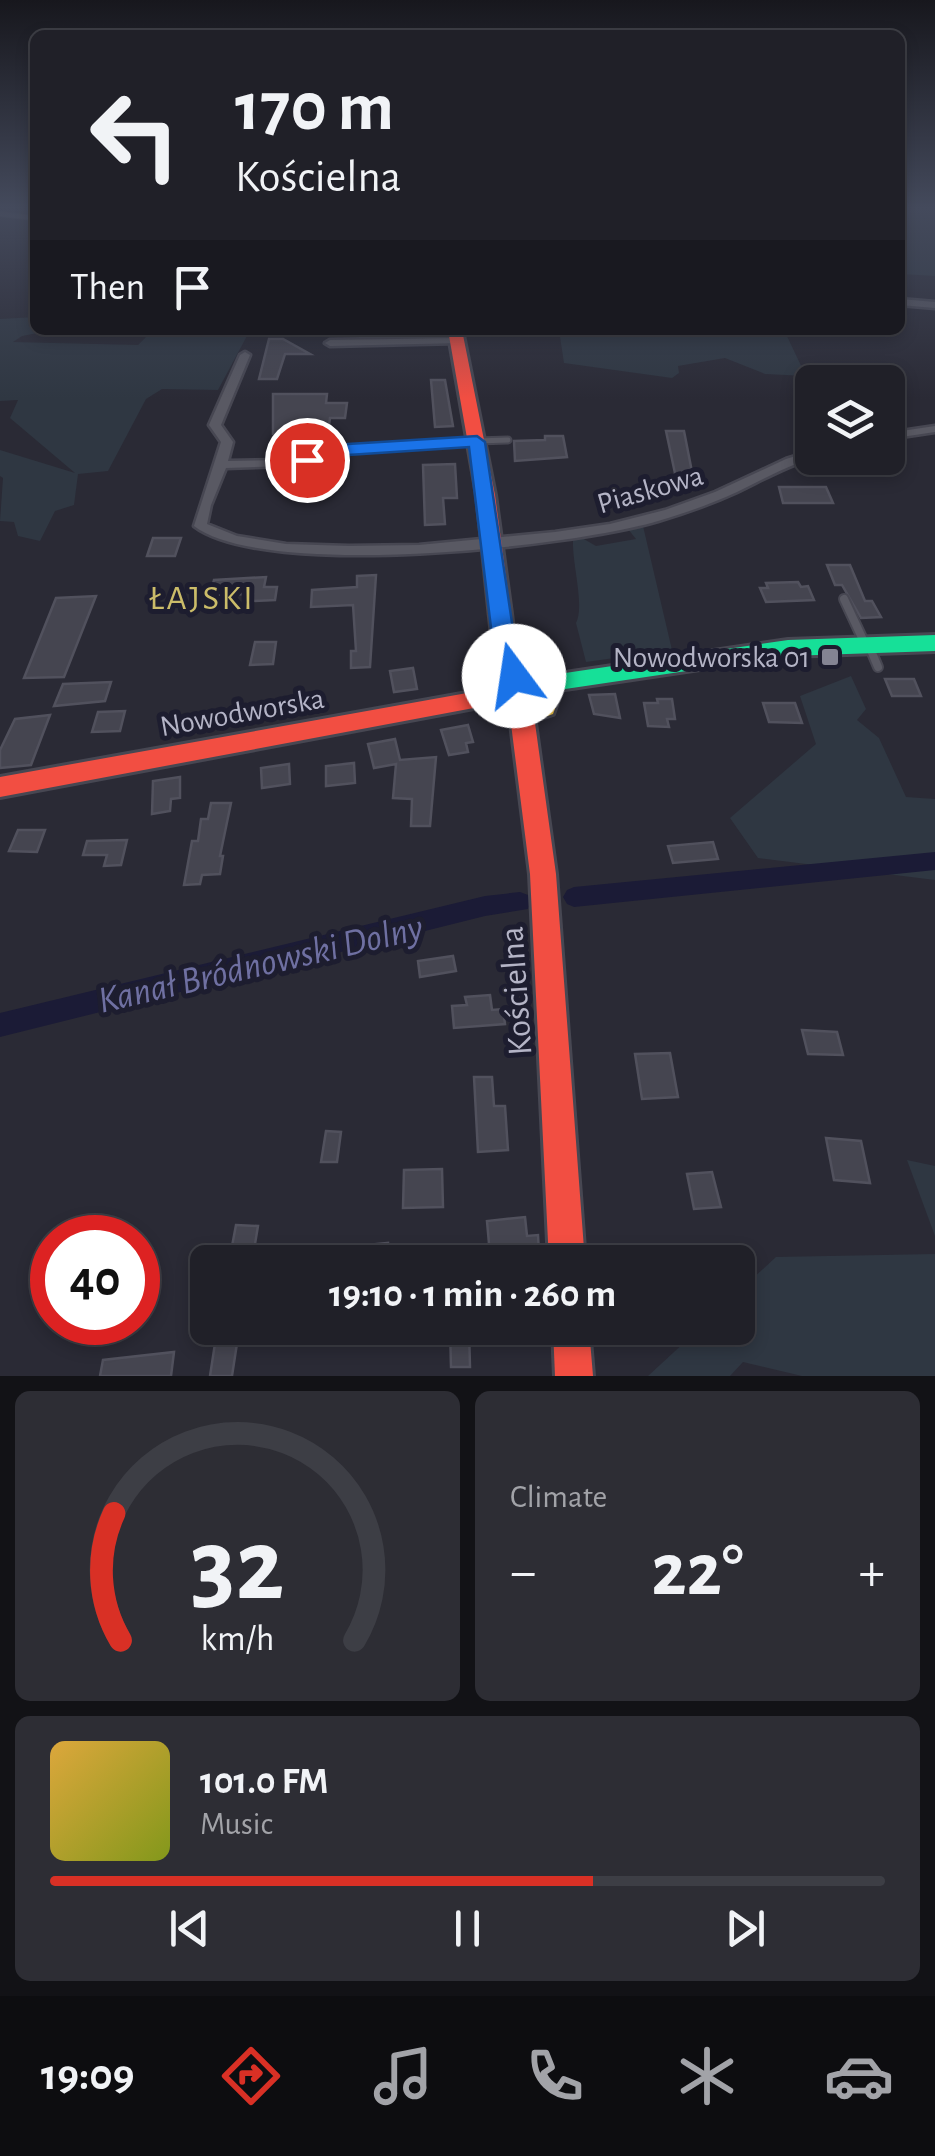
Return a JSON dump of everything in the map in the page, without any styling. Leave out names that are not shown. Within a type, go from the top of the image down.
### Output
[{"type":"street","points":[[905,303],[935,306]]},
{"type":"street","points":[[330,343],[456,335],[477,442],[503,636],[514,676]]},
{"type":"street","points":[[245,355],[215,424],[228,442],[224,465],[201,514],[200,526],[228,542],[258,548],[493,545]]},
{"type":"street","points":[[905,434],[935,430]]},
{"type":"street","points":[[224,465],[287,463],[348,450],[477,442]]},
{"type":"street","name":"Piaskowa","points":[[493,545],[571,536],[648,520],[725,493],[795,462]]},
{"type":"street","points":[[545,684],[550,700],[545,708],[522,716],[504,710],[495,696],[499,684],[514,676],[530,676],[545,684],[718,654],[935,643]]},
{"type":"street","name":"Nowodworska","points":[[0,788],[495,696]]},
{"type":"street","name":"Kościelna","points":[[522,716],[543,874],[566,1245]]},
{"type":"street","points":[[572,1345],[574,1376]]},
{"type":"lane","points":[[477,442],[508,440]]},
{"type":"lane","points":[[844,599],[878,666]]},
{"type":"shaded area","points":[[905,270],[935,270],[935,276],[905,274]]},
{"type":"shaded area","points":[[30,317],[30,334],[13,342],[138,345],[148,335],[247,335],[218,390],[162,389],[146,399],[108,471],[78,474],[74,505],[55,511],[40,541],[18,536],[14,522],[0,521],[0,450],[75,473],[10,418],[18,400],[0,401],[0,319]]},
{"type":"shaded area","points":[[560,335],[786,335],[801,365],[795,365],[795,375],[765,374],[725,358],[678,366],[679,373],[672,378],[564,363]]},
{"type":"shaded area","points":[[643,526],[672,650],[586,662],[576,623],[579,607],[573,540],[582,538],[596,546],[636,539],[628,529]]},
{"type":"shaded area","points":[[851,676],[866,709],[857,720],[879,738],[906,797],[935,799],[935,880],[758,858],[730,818],[816,744],[800,696]]},
{"type":"shaded area","points":[[907,1160],[935,1166],[935,1236]]},
{"type":"shaded area","points":[[935,1254],[935,1376],[802,1376],[743,1362],[730,1376],[648,1376],[682,1345],[755,1345],[755,1276],[776,1257]]},
{"type":"building","points":[[269,339],[283,339],[310,354],[285,354],[277,379],[259,379]]},
{"type":"building","points":[[431,380],[445,380],[453,426],[435,427]]},
{"type":"building","points":[[273,394],[327,394],[326,403],[347,403],[345,418],[330,418],[328,432],[273,434]]},
{"type":"building","points":[[666,431],[684,431],[693,477],[676,478]]},
{"type":"building","points":[[545,436],[563,436],[567,457],[515,461],[514,441],[545,440]]},
{"type":"building","points":[[455,464],[457,498],[443,498],[445,524],[425,525],[423,465]]},
{"type":"building","points":[[779,487],[826,487],[833,503],[783,503]]},
{"type":"building","points":[[153,538],[181,538],[175,556],[147,556]]},
{"type":"building","points":[[827,565],[850,565],[865,601],[872,601],[881,617],[861,618],[842,585],[835,585]]},
{"type":"building","points":[[376,575],[370,667],[351,668],[351,651],[356,651],[353,605],[311,607],[312,590],[357,587],[357,576]]},
{"type":"building","points":[[266,577],[264,587],[277,587],[275,600],[252,601],[253,594],[210,595],[214,580]]},
{"type":"building","points":[[798,582],[801,587],[808,586],[814,600],[766,602],[760,588],[768,588],[766,583]]},
{"type":"building","points":[[96,596],[64,677],[24,678],[56,598]]},
{"type":"building","points":[[255,642],[276,642],[273,664],[250,665]]},
{"type":"building","points":[[413,668],[417,689],[394,692],[390,671]]},
{"type":"building","points":[[885,679],[914,679],[921,696],[892,696]]},
{"type":"building","points":[[111,682],[105,701],[54,706],[63,684]]},
{"type":"building","points":[[615,694],[620,718],[594,714],[589,695]]},
{"type":"building","points":[[657,699],[672,699],[675,719],[667,719],[669,727],[648,726],[644,703],[658,703]]},
{"type":"building","points":[[763,703],[795,703],[802,723],[769,722]]},
{"type":"building","points":[[125,711],[120,731],[92,732],[98,712]]},
{"type":"building","points":[[50,715],[31,765],[0,768],[0,750],[15,719]]},
{"type":"building","points":[[468,725],[473,742],[466,743],[468,752],[449,755],[441,730]]},
{"type":"building","points":[[395,739],[400,760],[436,757],[430,826],[411,826],[412,799],[393,798],[396,764],[374,768],[368,744]]},
{"type":"building","points":[[354,763],[355,783],[326,786],[326,766]]},
{"type":"building","points":[[289,764],[290,784],[262,788],[261,768]]},
{"type":"building","points":[[180,777],[180,798],[171,799],[170,811],[152,814],[153,781]]},
{"type":"building","points":[[211,803],[231,803],[220,874],[202,875],[200,884],[184,885],[192,841],[198,841],[201,819],[208,819]]},
{"type":"building","points":[[18,830],[45,830],[37,852],[9,851]]},
{"type":"building","points":[[127,840],[121,865],[104,866],[107,855],[83,855],[87,841]]},
{"type":"building","points":[[713,842],[718,859],[673,863],[668,846]]},
{"type":"building","points":[[453,956],[456,971],[420,977],[418,961]]},
{"type":"building","points":[[490,995],[492,1010],[503,1009],[505,1024],[454,1028],[452,1006],[467,1005],[465,997]]},
{"type":"building","points":[[802,1030],[837,1032],[843,1055],[808,1054]]},
{"type":"building","points":[[670,1053],[678,1097],[642,1099],[635,1054]]},
{"type":"building","points":[[474,1077],[492,1077],[494,1106],[505,1106],[508,1150],[478,1152]]},
{"type":"building","points":[[326,1131],[341,1132],[337,1162],[321,1162]]},
{"type":"building","points":[[826,1138],[861,1141],[870,1183],[834,1180]]},
{"type":"building","points":[[442,1169],[443,1207],[403,1208],[404,1170]]},
{"type":"building","points":[[712,1172],[721,1207],[694,1209],[687,1174]]},
{"type":"building","points":[[525,1217],[527,1236],[538,1235],[539,1245],[476,1245],[489,1244],[487,1221]]},
{"type":"building","points":[[236,1225],[258,1226],[255,1245],[232,1245]]},
{"type":"building","points":[[215,1345],[237,1345],[232,1376],[210,1376]]},
{"type":"building","points":[[450,1345],[469,1345],[470,1367],[451,1367]]},
{"type":"building","points":[[174,1352],[171,1376],[100,1376],[103,1360]]},
{"type":"waterway","name":"Kanał Bródnowski Dolny","points":[[574,897],[935,861]]},
{"type":"waterway","name":"Kanał Bródnowski Dolny","points":[[0,1025],[485,906],[520,902]]},
{"type":"traffic: fast","points":[[545,684],[788,648],[935,643]]},
{"type":"traffic: slow","points":[[522,675],[536,678],[550,691],[545,708],[517,715],[504,709],[495,696],[499,684],[522,675]]},
{"type":"traffic: jam","points":[[456,335],[486,495],[503,636],[514,676]]},
{"type":"traffic: jam","points":[[0,787],[495,696]]},
{"type":"traffic: jam","points":[[522,716],[543,874],[566,1245]]},
{"type":"traffic: jam","points":[[572,1345],[574,1376]]},
{"type":"place","name":"Nowodworska 01","points":[[830,657]]},
{"type":"district","name":"ŁAJSKI","points":[[202,597]]},
{"type":"route","points":[[307,460],[348,450],[477,442],[503,636],[514,676]]}]
